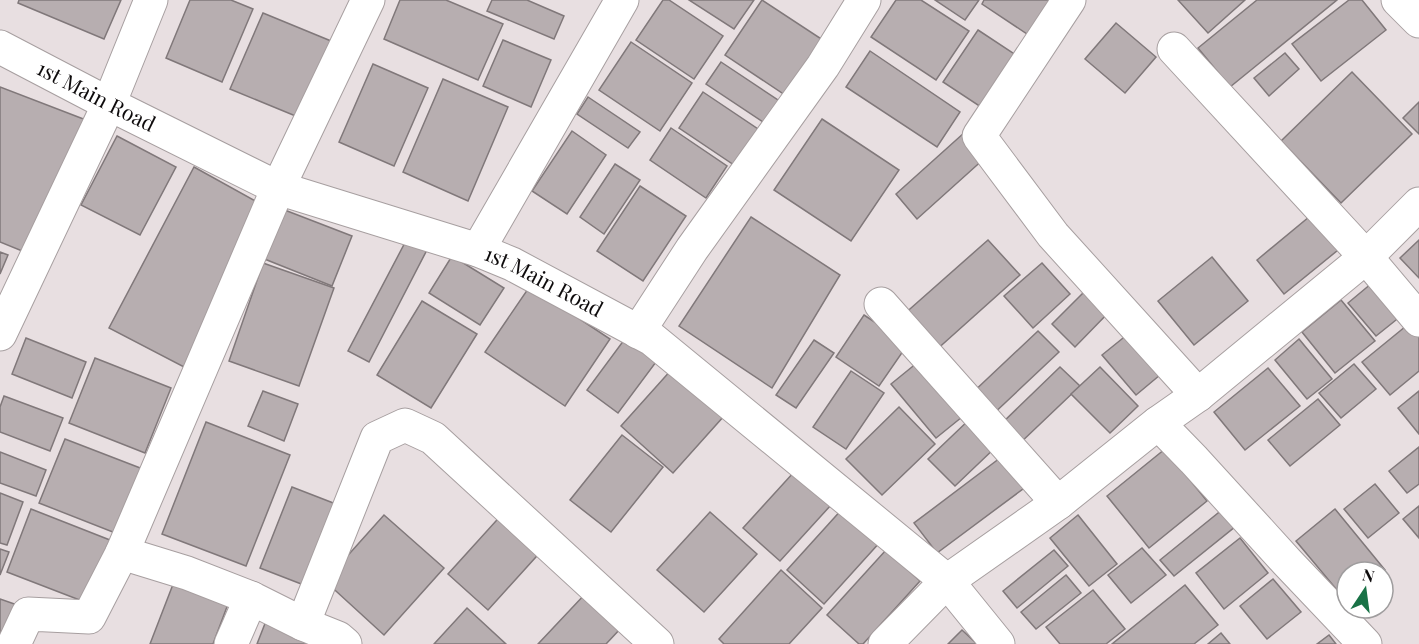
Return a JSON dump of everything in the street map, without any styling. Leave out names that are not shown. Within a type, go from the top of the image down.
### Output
[{"type":"street","points":[[0,334],[109,105],[151,0]]},
{"type":"street","points":[[14,644],[28,614],[89,617],[122,553],[278,188],[368,0]]},
{"type":"street","points":[[478,250],[622,0]]},
{"type":"street","points":[[638,332],[692,249],[824,66],[864,0]]},
{"type":"street","points":[[1069,0],[979,136],[1053,235],[1198,396]]},
{"type":"street","points":[[1398,0],[1419,21]]},
{"type":"street","name":"1st Main Road","points":[[0,47],[109,105],[278,188],[478,250],[512,264],[652,339],[947,581],[998,644]]},
{"type":"street","points":[[1174,49],[1365,257],[1419,320]]},
{"type":"street","points":[[885,644],[947,581],[1058,503],[1158,423],[1198,396],[1365,257],[1419,204]]},
{"type":"street","points":[[880,304],[1058,503]]},
{"type":"street","points":[[1158,423],[1365,644]]},
{"type":"street","points":[[303,624],[377,438],[405,425],[433,438],[657,644]]},
{"type":"street","points":[[122,553],[187,573],[251,598],[303,624],[338,638],[345,644]]},
{"type":"street","points":[[231,644],[251,598]]},
{"type":"building","points":[[19,0],[121,0],[104,39],[18,3]]},
{"type":"building","points":[[190,0],[231,0],[253,9],[222,82],[166,58]]},
{"type":"building","points":[[400,0],[446,0],[503,24],[478,80],[384,39]]},
{"type":"building","points":[[492,0],[527,0],[564,16],[554,39],[487,11]]},
{"type":"building","points":[[663,0],[669,0],[723,36],[694,79],[636,40]]},
{"type":"building","points":[[689,0],[754,0],[734,29]]},
{"type":"building","points":[[762,0],[832,46],[794,101],[725,55]]},
{"type":"building","points":[[896,0],[921,0],[969,31],[936,80],[871,37]]},
{"type":"building","points":[[935,0],[979,0],[965,20]]},
{"type":"building","points":[[984,0],[1063,0],[1036,40],[982,4]]},
{"type":"building","points":[[1178,0],[1245,0],[1208,33]]},
{"type":"building","points":[[1257,0],[1337,0],[1230,87],[1198,48]]},
{"type":"building","points":[[1349,0],[1362,0],[1386,30],[1321,81],[1292,44]]},
{"type":"building","points":[[263,13],[331,41],[298,117],[230,89]]},
{"type":"building","points":[[1116,23],[1156,57],[1125,93],[1085,59]]},
{"type":"building","points":[[978,30],[1025,61],[990,113],[943,82]]},
{"type":"building","points":[[503,40],[551,60],[531,107],[483,86]]},
{"type":"building","points":[[631,42],[692,83],[660,131],[599,90]]},
{"type":"building","points":[[870,51],[960,112],[937,147],[846,87]]},
{"type":"building","points":[[1285,53],[1299,69],[1269,96],[1254,78]]},
{"type":"building","points":[[721,62],[784,104],[769,126],[706,84]]},
{"type":"building","points":[[373,64],[428,88],[394,166],[339,142]]},
{"type":"building","points":[[1352,72],[1412,134],[1341,203],[1281,141]]},
{"type":"building","points":[[443,79],[508,107],[468,201],[403,172]]},
{"type":"building","points":[[0,87],[86,120],[32,255],[0,242]]},
{"type":"building","points":[[703,92],[761,131],[737,167],[679,128]]},
{"type":"building","points":[[588,97],[640,132],[628,148],[577,114]]},
{"type":"building","points":[[1419,102],[1419,134],[1403,118]]},
{"type":"building","points":[[822,119],[899,170],[851,241],[774,190]]},
{"type":"building","points":[[671,128],[727,166],[706,198],[650,160]]},
{"type":"building","points":[[572,131],[606,155],[567,214],[532,191]]},
{"type":"building","points":[[965,132],[986,157],[917,219],[896,194]]},
{"type":"building","points":[[117,136],[176,167],[140,235],[81,205]]},
{"type":"building","points":[[615,164],[640,180],[604,234],[580,217]]},
{"type":"building","points":[[194,167],[259,203],[184,367],[109,328]]},
{"type":"building","points":[[640,186],[686,216],[643,281],[597,251]]},
{"type":"building","points":[[282,209],[352,236],[332,286],[262,258]]},
{"type":"building","points":[[1315,212],[1343,246],[1284,294],[1257,260]]},
{"type":"building","points":[[751,217],[840,275],[772,388],[679,326]]},
{"type":"building","points":[[409,235],[429,246],[369,362],[348,351]]},
{"type":"building","points":[[988,240],[1020,275],[934,352],[902,316]]},
{"type":"building","points":[[1419,240],[1419,278],[1400,258]]},
{"type":"building","points":[[0,252],[8,255],[0,274]]},
{"type":"building","points":[[452,256],[504,288],[480,325],[429,293]]},
{"type":"building","points":[[1212,257],[1248,301],[1194,345],[1158,301]]},
{"type":"building","points":[[263,263],[334,288],[299,386],[229,361]]},
{"type":"building","points":[[1042,263],[1070,294],[1033,328],[1004,296]]},
{"type":"building","points":[[1378,278],[1406,312],[1376,336],[1348,303]]},
{"type":"building","points":[[530,286],[610,339],[565,406],[485,352]]},
{"type":"building","points":[[1087,289],[1110,311],[1075,347],[1052,324]]},
{"type":"building","points":[[1341,300],[1375,341],[1335,373],[1302,332]]},
{"type":"building","points":[[422,301],[477,334],[431,408],[377,375]]},
{"type":"building","points":[[864,315],[908,344],[879,386],[836,357]]},
{"type":"building","points":[[1411,322],[1419,331],[1419,371],[1390,395],[1362,362]]},
{"type":"building","points":[[1133,330],[1166,370],[1136,395],[1102,355]]},
{"type":"building","points":[[1038,331],[1059,352],[989,418],[969,396]]},
{"type":"building","points":[[627,336],[659,358],[618,413],[587,390]]},
{"type":"building","points":[[26,338],[86,362],[72,398],[12,374]]},
{"type":"building","points":[[1299,339],[1332,379],[1307,399],[1275,360]]},
{"type":"building","points":[[814,340],[834,353],[796,408],[776,395]]},
{"type":"building","points":[[95,358],[171,388],[145,453],[69,423]]},
{"type":"building","points":[[923,358],[967,413],[936,438],[891,384]]},
{"type":"building","points":[[1354,364],[1376,389],[1341,418],[1319,393]]},
{"type":"building","points":[[1060,367],[1080,386],[1017,446],[998,427]]},
{"type":"building","points":[[1100,367],[1138,406],[1110,433],[1071,394]]},
{"type":"building","points":[[1268,368],[1300,406],[1245,450],[1214,412]]},
{"type":"building","points":[[672,369],[724,416],[673,473],[621,426]]},
{"type":"building","points":[[851,371],[884,393],[846,449],[813,427]]},
{"type":"building","points":[[263,391],[298,404],[284,441],[248,426]]},
{"type":"building","points":[[1419,391],[1419,434],[1398,408]]},
{"type":"building","points":[[4,396],[63,418],[50,451],[0,432],[0,407]]},
{"type":"building","points":[[1318,399],[1340,425],[1290,466],[1268,440]]},
{"type":"building","points":[[899,407],[935,444],[882,495],[846,459]]},
{"type":"building","points":[[973,416],[999,444],[955,486],[928,459]]},
{"type":"building","points":[[206,422],[290,455],[246,566],[162,534]]},
{"type":"building","points":[[622,435],[663,467],[611,532],[570,500]]},
{"type":"building","points":[[65,439],[148,471],[123,536],[39,503]]},
{"type":"building","points":[[1419,447],[1419,484],[1407,493],[1389,471]]},
{"type":"building","points":[[1165,449],[1207,501],[1149,548],[1107,496]]},
{"type":"building","points":[[0,452],[46,470],[36,496],[0,483]]},
{"type":"building","points":[[1004,455],[1027,486],[937,553],[914,523]]},
{"type":"building","points":[[794,472],[831,505],[780,561],[743,528]]},
{"type":"building","points":[[1375,484],[1399,513],[1368,538],[1344,509]]},
{"type":"building","points":[[292,487],[341,506],[309,587],[260,568]]},
{"type":"building","points":[[0,493],[23,502],[7,545],[0,543]]},
{"type":"building","points":[[1419,506],[1419,538],[1403,519]]},
{"type":"building","points":[[844,507],[881,541],[824,604],[787,570]]},
{"type":"building","points":[[31,509],[115,542],[90,604],[7,572]]},
{"type":"building","points":[[1223,509],[1236,526],[1174,576],[1160,560]]},
{"type":"building","points":[[1335,509],[1377,560],[1335,560],[1335,588],[1296,541]]},
{"type":"building","points":[[505,511],[545,547],[488,610],[448,574]]},
{"type":"building","points":[[710,512],[757,554],[704,612],[657,570]]},
{"type":"building","points":[[384,515],[444,568],[384,635],[325,581]]},
{"type":"building","points":[[1078,515],[1117,564],[1089,586],[1050,538]]},
{"type":"building","points":[[1240,538],[1268,573],[1224,609],[1196,573]]},
{"type":"building","points":[[1142,548],[1166,575],[1131,603],[1108,575]]},
{"type":"building","points":[[0,549],[9,552],[0,575]]},
{"type":"building","points":[[886,550],[920,581],[863,644],[859,644],[827,615]]},
{"type":"building","points":[[1054,550],[1068,566],[1017,608],[1003,591]]},
{"type":"building","points":[[781,570],[822,608],[789,644],[724,644],[719,639]]},
{"type":"building","points":[[177,574],[231,596],[213,644],[150,644]]},
{"type":"building","points":[[1066,575],[1081,593],[1036,629],[1021,612]]},
{"type":"building","points":[[1273,579],[1301,612],[1267,639],[1240,606]]},
{"type":"building","points":[[1185,585],[1218,625],[1194,644],[1112,644]]},
{"type":"building","points":[[1093,590],[1125,629],[1106,644],[1060,644],[1046,627]]},
{"type":"building","points":[[586,593],[621,628],[606,644],[538,644]]},
{"type":"building","points":[[0,599],[20,606],[0,644]]},
{"type":"building","points":[[467,608],[506,644],[434,644]]},
{"type":"building","points":[[266,621],[323,644],[257,644]]},
{"type":"building","points":[[962,630],[977,644],[948,644]]},
{"type":"building","points":[[1221,633],[1230,644],[1208,644]]},
{"type":"building","points":[[1329,635],[1336,644],[1317,644]]}]
